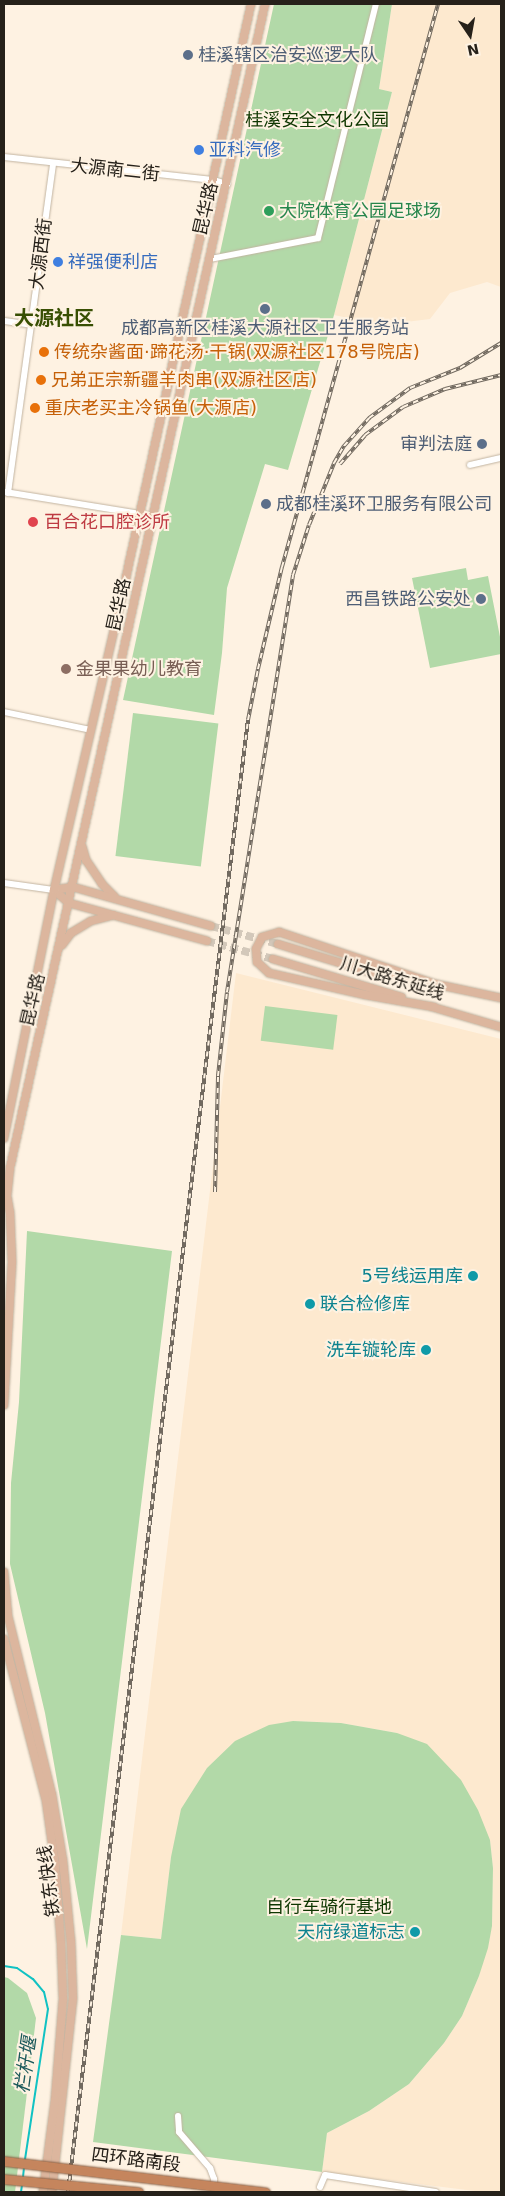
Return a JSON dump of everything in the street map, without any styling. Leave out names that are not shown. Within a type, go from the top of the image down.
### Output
[{"type":"highway","name":"四环路南段","points":[[4,2161],[265,2192]]},
{"type":"highway","name":"四环路南段","points":[[4,2178],[138,2192]]},
{"type":"main road","name":"昆华路","points":[[4,1138],[54,890],[92,730],[250,4]]},
{"type":"main road","name":"昆华路","points":[[7,1212],[6,1196],[10,1168],[60,948],[265,4]]},
{"type":"main road","points":[[82,844],[86,860],[102,884],[116,898]]},
{"type":"main road","points":[[54,890],[72,886],[210,926]]},
{"type":"main road","points":[[54,890],[69,903],[207,941]]},
{"type":"main road","points":[[60,948],[71,933],[92,921],[112,915]]},
{"type":"main road","points":[[434,1007],[269,973],[257,962],[256,949],[262,938],[268,934],[279,932],[438,985]]},
{"type":"main road","name":"川大路东延线","points":[[278,944],[373,973],[501,998]]},
{"type":"main road","name":"川大路东延线","points":[[273,959],[501,1028]]},
{"type":"main road","points":[[4,1405],[12,1262],[7,1212]]},
{"type":"main road","name":"铁东快线","points":[[4,1572],[6,1616],[52,1794],[63,1862],[71,1942],[73,1998],[52,2192]]},
{"type":"main road","name":"铁东快线","points":[[4,1639],[46,1800],[55,1864],[61,1944],[63,1999],[55,2100],[43,2192]]},
{"type":"street","points":[[210,259],[318,238],[376,4]]},
{"type":"street","name":"大源南二街","points":[[4,157],[213,180],[227,184]]},
{"type":"street","name":"大源西街","points":[[6,492],[32,324],[53,163]]},
{"type":"street","points":[[4,321],[32,324]]},
{"type":"street","points":[[470,465],[501,458]]},
{"type":"street","points":[[6,492],[154,516]]},
{"type":"street","points":[[4,712],[92,730]]},
{"type":"street","points":[[4,883],[54,890]]},
{"type":"street","points":[[178,2116],[179,2132],[210,2168],[214,2179],[214,2192]]},
{"type":"street","points":[[320,2187],[325,2175],[436,2192]]},
{"type":"shaded area","points":[[392,4],[501,4],[501,287],[487,282],[450,293],[430,319],[381,325],[334,315],[392,92],[379,89]]},
{"type":"shaded area","points":[[236,973],[501,1039],[501,2192],[483,2192],[322,2172],[327,2133],[369,2111],[409,2084],[444,2043],[462,2016],[479,1976],[492,1926],[493,1868],[490,1840],[397,1733],[341,1723],[293,1721],[171,1857],[161,1939],[121,1935]]},
{"type":"green space","name":"桂溪安全文化公园","points":[[274,4],[392,4],[379,89],[392,92],[334,315],[288,470],[265,464],[227,588],[222,653],[214,715],[123,700]]},
{"type":"green space","points":[[466,568],[468,580],[488,576],[501,642],[501,654],[430,668],[412,578]]},
{"type":"green space","points":[[133,713],[218,723],[201,866],[115,856]]},
{"type":"green space","points":[[265,1006],[337,1015],[333,1050],[261,1041]]},
{"type":"green space","points":[[27,1231],[172,1251],[87,1949],[45,1713],[10,1564],[11,1483],[19,1402]]},
{"type":"green space","name":"自行车骑行基地","points":[[293,1721],[341,1723],[397,1733],[427,1744],[461,1780],[478,1810],[490,1840],[493,1868],[492,1926],[488,1948],[479,1976],[462,2016],[444,2043],[409,2084],[369,2111],[327,2133],[322,2172],[93,2142],[121,1935],[161,1939],[171,1857],[181,1809],[207,1768],[235,1741],[269,1725]]},
{"type":"green space","points":[[4,1977],[27,1993],[36,2018],[15,2192],[4,2192]]},
{"type":"waterway","name":"栏杆堰","points":[[4,1966],[17,1968],[33,1979],[44,1992],[48,2009],[25,2160]]},
{"type":"waterway","name":"栏杆堰","points":[[23,2177],[24,2167]]},
{"type":"waterway","name":"栏杆堰","points":[[21,2192],[22,2185]]},
{"type":"tunnel","points":[[211,926],[278,944]]},
{"type":"tunnel","points":[[207,941],[273,959]]},
{"type":"railway","points":[[68,2192],[248,720],[282,567],[438,4]]},
{"type":"railway","points":[[215,1192],[218,1076],[227,992],[293,575],[309,525],[334,463],[344,446],[369,418],[410,388],[460,368],[501,343]]},
{"type":"railway","points":[[340,464],[365,435],[403,407],[445,389],[501,375]]},
{"type":"place","name":"桂溪辖区治安巡逻大队","points":[[188,55]]},
{"type":"place","name":"亚科汽修","points":[[199,150]]},
{"type":"place","name":"大院体育公园足球场","points":[[269,211]]},
{"type":"place","name":"祥强便利店","points":[[58,262]]},
{"type":"place","name":"成都高新区桂溪大源社区卫生服务站","points":[[265,309]]},
{"type":"place","name":"传统杂酱面·蹄花汤·干锅(双源社区178号院店)","points":[[44,352]]},
{"type":"place","name":"兄弟正宗新疆羊肉串(双源社区店)","points":[[41,380]]},
{"type":"place","name":"重庆老买主冷锅鱼(大源店)","points":[[35,408]]},
{"type":"place","name":"审判法庭","points":[[482,444]]},
{"type":"place","name":"成都桂溪环卫服务有限公司","points":[[266,504]]},
{"type":"place","name":"百合花口腔诊所","points":[[33,522]]},
{"type":"place","name":"西昌铁路公安处","points":[[481,599]]},
{"type":"place","name":"金果果幼儿教育","points":[[66,669]]},
{"type":"place","name":"5号线运用库","points":[[473,1276]]},
{"type":"place","name":"联合检修库","points":[[310,1304]]},
{"type":"place","name":"洗车镟轮库","points":[[426,1350]]},
{"type":"place","name":"天府绿道标志","points":[[415,1932]]},
{"type":"district","name":"大源社区","points":[[54,318]]}]
